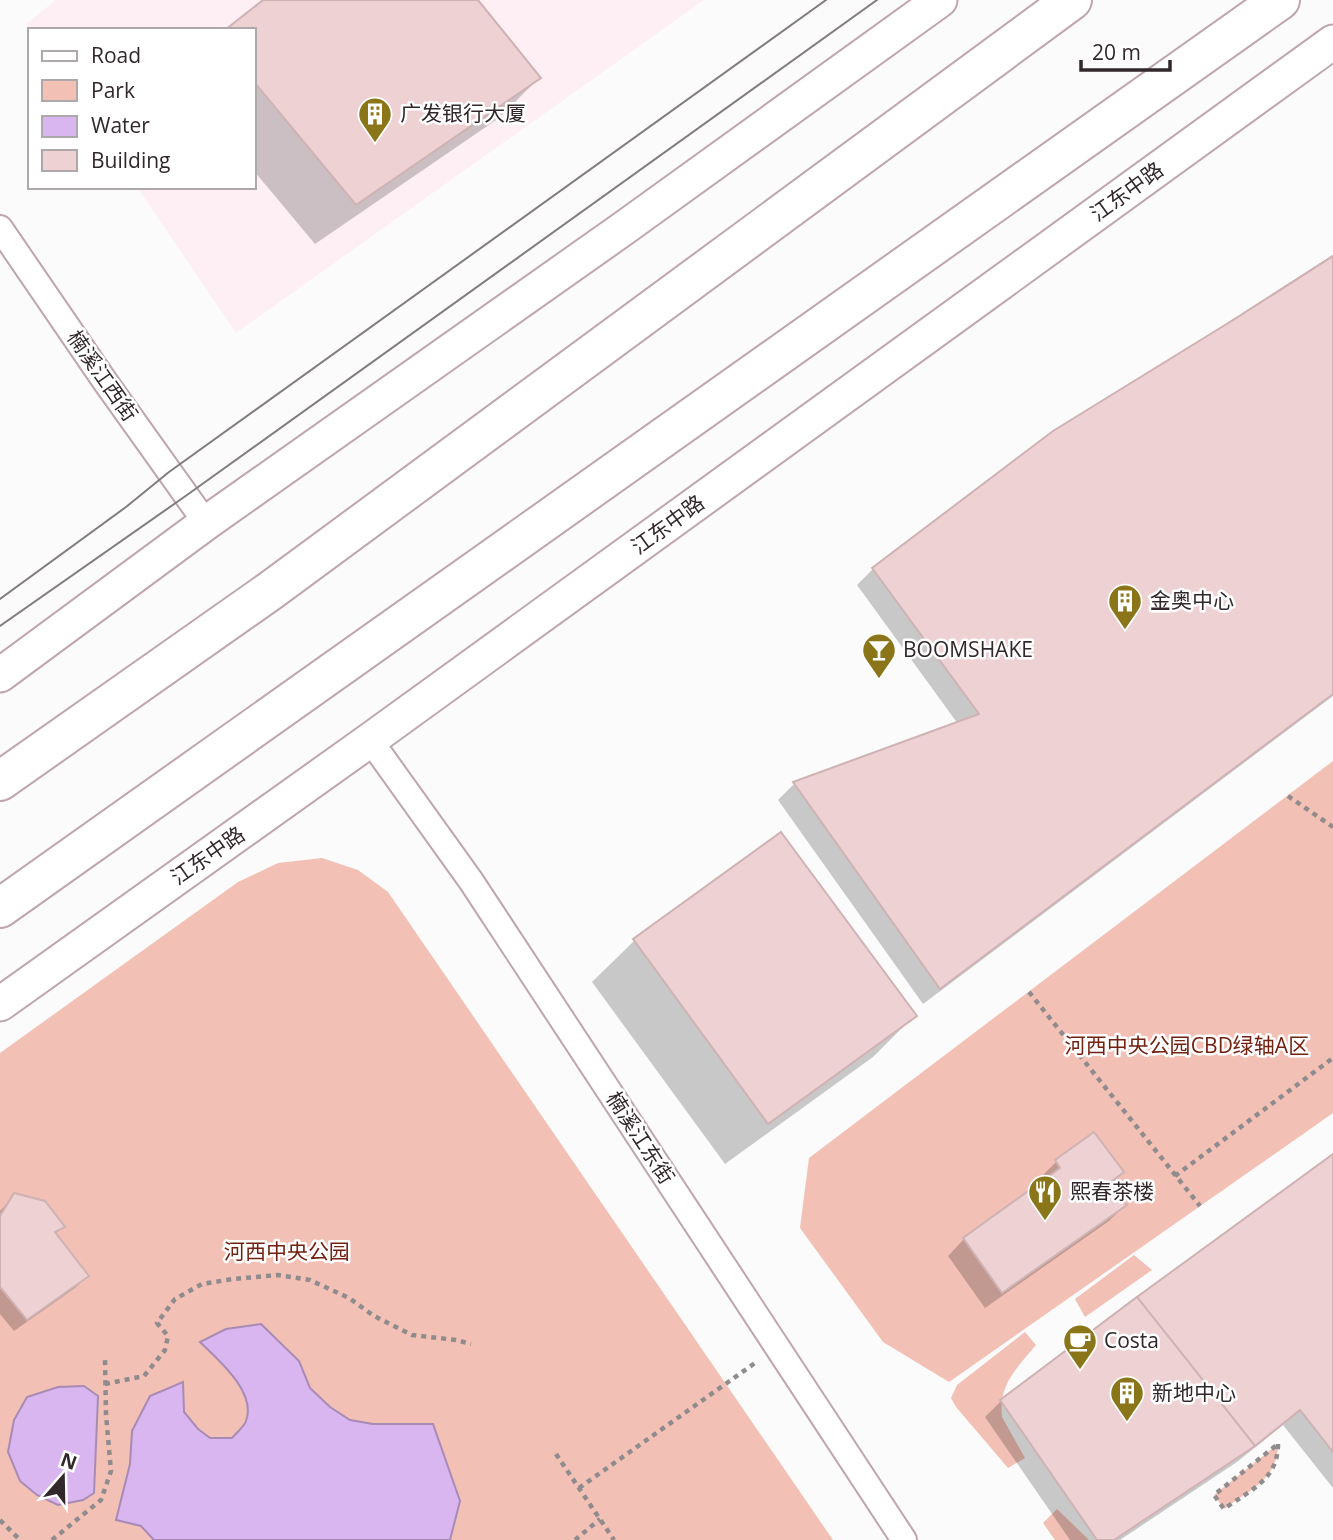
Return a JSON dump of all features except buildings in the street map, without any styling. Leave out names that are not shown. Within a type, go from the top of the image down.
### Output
[{"type":"main road","points":[[0,781],[270,591],[1072,0]]},
{"type":"main road","points":[[0,908],[1280,0]]},
{"type":"street","points":[[0,675],[206,523],[613,236],[940,0]]},
{"type":"street","name":"江东中路","points":[[0,1004],[370,740],[1333,42]]},
{"type":"street","name":"楠溪江西街","points":[[0,228],[206,523]]},
{"type":"street","name":"楠溪江东街","points":[[370,740],[471,881],[904,1540]]},
{"type":"path","points":[[1288,796],[1333,827]]},
{"type":"path","points":[[1029,992],[1200,1206]]},
{"type":"path","points":[[1175,1176],[1333,1058]]},
{"type":"path","points":[[105,1384],[144,1376],[165,1350],[168,1336],[157,1323],[175,1299],[202,1284],[244,1278],[278,1275],[310,1280],[349,1298],[374,1316],[412,1335],[471,1344]]},
{"type":"path","points":[[579,1488],[777,1347]]},
{"type":"path","points":[[52,1540],[101,1500],[111,1471],[105,1358]]},
{"type":"path","points":[[1278,1444],[1274,1468],[1266,1478],[1224,1509],[1214,1495],[1278,1444]]},
{"type":"path","points":[[556,1454],[614,1540]]},
{"type":"path","points":[[575,1540],[600,1519]]},
{"type":"path","points":[[0,1520],[19,1540]]},
{"type":"shaded area","points":[[56,0],[704,0],[236,333],[138,189],[256,189],[256,28],[29,28],[26,24]]},
{"type":"green space","name":"河西中央公园CBD绿轴A区","points":[[1333,761],[1333,1113],[949,1382],[883,1342],[800,1228],[809,1158]]},
{"type":"green space","name":"河西中央公园","points":[[322,858],[358,870],[388,892],[833,1540],[0,1540],[0,1053],[238,882],[278,863]]},
{"type":"green space","points":[[1134,1255],[1152,1270],[1085,1317],[1075,1299]]},
{"type":"green space","points":[[1025,1332],[1036,1345],[1006,1386],[1002,1417],[1025,1458],[1008,1468],[951,1398],[957,1385]]},
{"type":"green space","points":[[1278,1444],[1277,1456],[1268,1475],[1224,1509],[1214,1495]]},
{"type":"green space","points":[[1057,1509],[1089,1540],[1055,1540],[1043,1523]]},
{"type":"water","points":[[261,1324],[299,1361],[310,1388],[330,1407],[350,1420],[373,1424],[433,1424],[460,1501],[450,1540],[154,1540],[141,1526],[116,1520],[130,1464],[132,1431],[150,1396],[183,1382],[184,1412],[198,1429],[210,1438],[232,1438],[242,1428],[248,1410],[241,1388],[200,1342],[226,1329]]},
{"type":"water","points":[[84,1386],[98,1396],[94,1493],[83,1500],[58,1505],[37,1495],[20,1481],[8,1452],[14,1420],[27,1397],[58,1387]]},
{"type":"tram line","points":[[0,599],[126,507],[169,472],[826,0]]},
{"type":"tram line","points":[[0,626],[877,0]]},
{"type":"place","name":"广发银行大厦","points":[[375,144]]},
{"type":"place","name":"金奥中心","points":[[1125,631]]},
{"type":"place","name":"BOOMSHAKE","points":[[879,680]]},
{"type":"place","name":"熙春茶楼","points":[[1045,1222]]},
{"type":"place","name":"Costa","points":[[1080,1371]]},
{"type":"place","name":"新地中心","points":[[1127,1423]]}]
